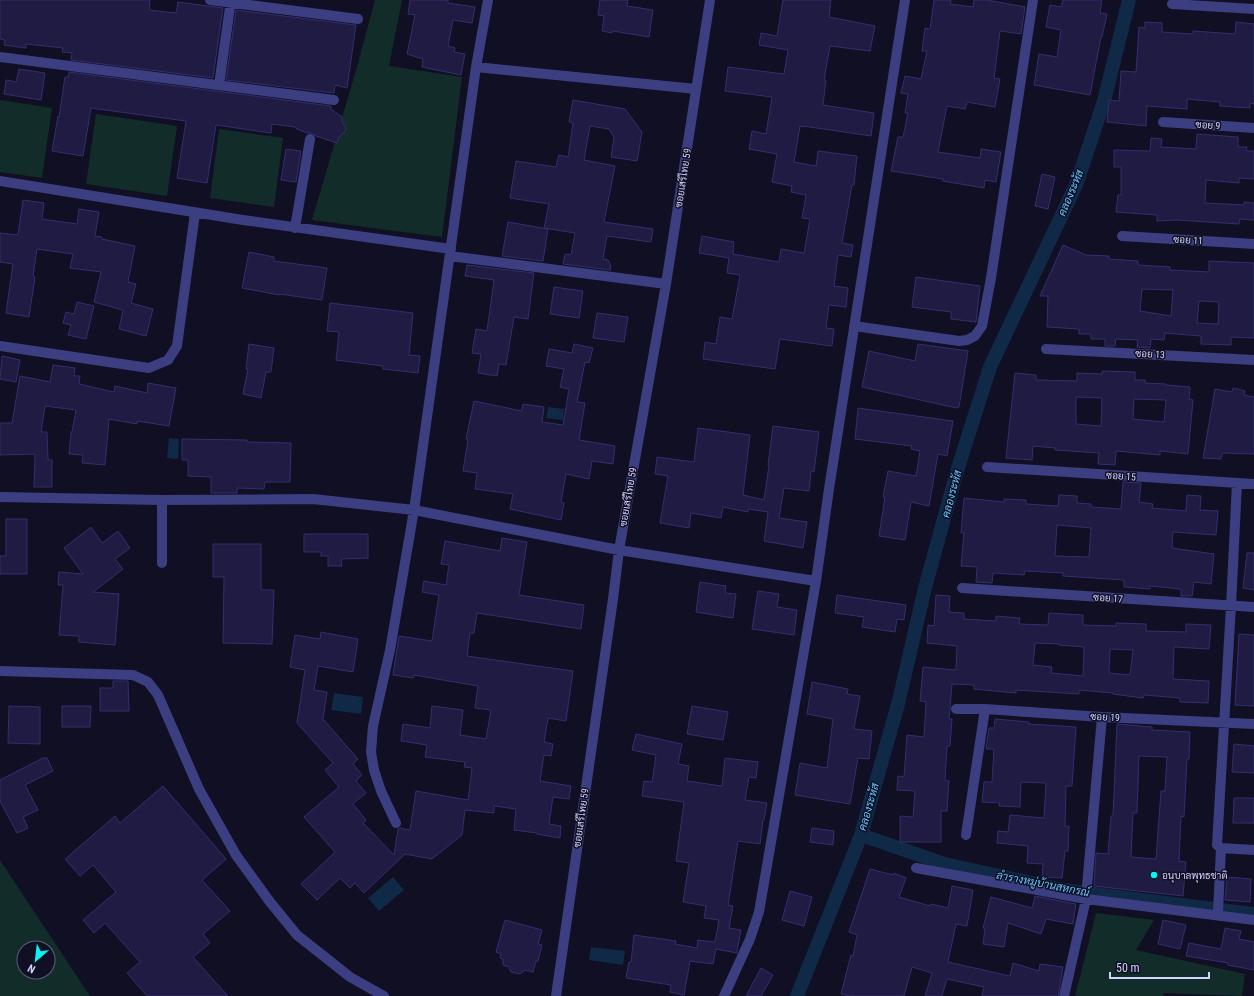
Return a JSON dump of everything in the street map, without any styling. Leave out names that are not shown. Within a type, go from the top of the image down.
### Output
[{"type":"street","points":[[210,0],[231,1],[358,20]]},
{"type":"street","points":[[396,823],[381,791],[374,770],[371,752],[373,726],[390,650],[414,510],[476,67],[488,0]]},
{"type":"street","name":"ซอยเสรีไทย 59","points":[[556,996],[612,606],[618,550],[666,284],[710,0]]},
{"type":"street","points":[[724,996],[750,939],[759,912],[816,581],[823,525],[905,0]]},
{"type":"street","points":[[854,326],[958,341],[967,340],[975,336],[982,326],[991,278],[1033,0]]},
{"type":"street","points":[[219,85],[231,1]]},
{"type":"street","points":[[1172,4],[1254,9]]},
{"type":"street","points":[[0,57],[334,100]]},
{"type":"street","points":[[476,67],[696,89]]},
{"type":"street","name":"ซอย 9","points":[[1163,122],[1254,128]]},
{"type":"street","points":[[295,228],[310,139]]},
{"type":"street","points":[[0,181],[195,213],[666,284]]},
{"type":"street","points":[[0,346],[149,368],[168,360],[176,346],[195,213]]},
{"type":"street","name":"ซอย 11","points":[[1122,236],[1254,244]]},
{"type":"street","name":"ซอย 13","points":[[1046,349],[1254,360]]},
{"type":"street","name":"ซอย 15","points":[[987,467],[1254,484]]},
{"type":"street","points":[[1219,914],[1219,847],[1236,483]]},
{"type":"street","points":[[0,497],[162,500],[313,499],[414,510],[618,550],[816,581]]},
{"type":"street","points":[[162,500],[162,563]]},
{"type":"street","name":"ซอย 17","points":[[962,588],[1254,607]]},
{"type":"street","points":[[0,671],[133,675],[148,682],[158,695],[199,789],[236,855],[270,902],[297,935],[350,977],[384,996]]},
{"type":"street","name":"ซอย 19","points":[[956,709],[985,709],[1102,717],[1254,724]]},
{"type":"street","points":[[966,835],[985,709]]},
{"type":"street","points":[[1087,886],[1102,717]]},
{"type":"street","points":[[1219,847],[1254,850]]},
{"type":"street","points":[[916,868],[1086,899],[1219,914],[1254,920]]},
{"type":"street","points":[[1064,996],[1086,899]]},
{"type":"green space","points":[[375,0],[402,0],[389,66],[462,77],[442,237],[312,220]]},
{"type":"green space","points":[[0,100],[52,108],[42,178],[0,172]]},
{"type":"green space","points":[[96,114],[177,126],[167,196],[86,184]]},
{"type":"green space","points":[[219,129],[283,138],[274,207],[210,198]]},
{"type":"green space","points":[[0,860],[53,940],[16,940],[16,980],[56,980],[56,945],[90,996],[0,996]]},
{"type":"green space","points":[[1096,913],[1154,920],[1136,950],[1245,974],[1242,996],[1164,993],[1163,996],[1075,996]]},
{"type":"water","points":[[548,407],[564,409],[563,420],[546,418]]},
{"type":"water","points":[[169,438],[179,439],[178,459],[167,458]]},
{"type":"water","points":[[334,693],[363,697],[361,714],[331,710]]},
{"type":"water","points":[[393,877],[404,890],[379,911],[368,898]]},
{"type":"water","points":[[591,947],[625,951],[623,965],[589,960]]},
{"type":"building","points":[[0,0],[150,0],[149,10],[176,13],[178,2],[223,8],[213,78],[71,60],[72,53],[62,52],[63,48],[26,44],[26,48],[4,45],[5,40],[0,39]]},
{"type":"building","points":[[410,0],[448,0],[448,3],[475,7],[472,23],[453,20],[448,46],[455,48],[454,52],[465,54],[461,75],[422,67],[423,59],[407,54],[415,15],[408,14]]},
{"type":"building","points":[[600,0],[628,0],[627,6],[653,10],[649,37],[613,31],[612,33],[602,31],[604,16],[598,15]]},
{"type":"building","points":[[783,0],[831,0],[829,17],[875,26],[870,51],[830,46],[824,80],[826,80],[823,105],[874,113],[871,136],[800,126],[794,162],[816,166],[818,151],[857,156],[854,185],[852,185],[842,243],[853,245],[851,257],[838,255],[834,286],[848,288],[846,307],[829,305],[826,328],[834,329],[832,346],[780,339],[775,369],[703,359],[705,342],[716,344],[720,317],[732,319],[740,275],[727,273],[729,258],[699,253],[702,236],[734,242],[733,254],[779,262],[781,249],[804,253],[810,219],[802,218],[806,195],[791,192],[792,186],[772,182],[777,154],[749,149],[752,131],[766,134],[772,97],[725,91],[728,67],[784,74],[788,50],[759,45],[761,33],[777,36]]},
{"type":"building","points":[[934,0],[951,0],[950,4],[973,7],[974,0],[987,0],[1025,7],[1021,34],[1000,31],[994,78],[1000,79],[995,107],[967,102],[965,109],[947,106],[938,152],[980,158],[981,149],[1001,152],[996,182],[985,180],[984,188],[943,181],[943,179],[891,171],[898,137],[903,137],[908,113],[905,113],[908,94],[901,93],[905,76],[921,79],[927,51],[922,51],[925,28],[930,29]]},
{"type":"building","points":[[1063,0],[1102,0],[1100,13],[1107,14],[1090,95],[1034,85],[1039,54],[1057,57],[1061,30],[1046,27],[1050,5],[1061,7]]},
{"type":"building","points":[[236,10],[356,25],[347,88],[335,85],[334,93],[226,80]]},
{"type":"building","points":[[1145,22],[1162,23],[1162,32],[1193,34],[1193,31],[1235,34],[1236,22],[1254,24],[1254,104],[1250,103],[1250,108],[1220,106],[1220,102],[1187,99],[1187,109],[1147,106],[1146,126],[1107,122],[1109,100],[1119,101],[1121,71],[1136,72],[1139,27],[1145,28]]},
{"type":"building","points":[[19,69],[45,73],[41,100],[4,94],[6,80],[16,82]]},
{"type":"building","points":[[69,72],[331,106],[331,109],[342,117],[342,122],[346,130],[339,137],[337,143],[311,133],[307,133],[295,127],[272,124],[271,133],[216,125],[207,183],[177,178],[186,121],[91,108],[83,156],[52,151],[65,77],[68,77]]},
{"type":"building","points":[[573,100],[625,109],[642,132],[637,161],[611,157],[614,137],[609,129],[590,126],[584,160],[615,166],[604,222],[653,229],[651,242],[607,236],[603,259],[608,260],[611,266],[610,270],[563,264],[565,254],[571,255],[575,233],[544,228],[549,204],[510,198],[516,161],[556,167],[559,155],[568,157],[573,123],[569,122]]},
{"type":"building","points":[[1197,134],[1238,137],[1238,147],[1247,147],[1246,151],[1254,151],[1254,179],[1239,178],[1239,183],[1206,180],[1205,203],[1244,205],[1244,202],[1254,203],[1254,220],[1240,219],[1239,224],[1176,220],[1157,221],[1157,215],[1116,212],[1118,195],[1121,195],[1121,167],[1114,167],[1114,150],[1150,151],[1151,138],[1162,139],[1161,147],[1196,149]]},
{"type":"building","points":[[286,149],[301,151],[296,182],[281,180]]},
{"type":"building","points":[[1042,174],[1055,177],[1048,209],[1035,206]]},
{"type":"building","points":[[23,200],[44,203],[42,219],[77,224],[79,209],[99,212],[95,236],[102,237],[102,239],[135,246],[128,282],[136,284],[131,303],[153,309],[146,336],[119,329],[123,310],[94,302],[101,272],[70,268],[73,254],[37,249],[33,276],[35,277],[29,317],[6,313],[13,264],[0,262],[0,233],[18,235]]},
{"type":"building","points":[[508,222],[548,229],[543,261],[502,256]]},
{"type":"building","points":[[1063,245],[1086,255],[1109,256],[1109,259],[1138,261],[1138,265],[1170,267],[1170,270],[1209,272],[1209,261],[1254,263],[1254,338],[1231,337],[1231,345],[1201,344],[1201,336],[1165,333],[1164,340],[1151,339],[1150,348],[1137,347],[1138,340],[1116,339],[1115,346],[1105,346],[1105,339],[1091,339],[1091,334],[1079,334],[1079,329],[1047,327],[1048,296],[1040,296]],"holes":[[[1142,289],[1173,290],[1171,316],[1140,311]],[[1199,301],[1219,302],[1218,324],[1197,323]]]},
{"type":"building","points":[[249,252],[274,257],[274,261],[327,268],[322,300],[279,295],[242,288]]},
{"type":"building","points":[[467,265],[534,273],[528,319],[514,317],[506,365],[499,364],[497,376],[478,373],[481,354],[472,353],[476,329],[487,331],[494,280],[465,276]]},
{"type":"building","points":[[916,277],[980,286],[976,322],[951,319],[951,312],[912,307]]},
{"type":"building","points":[[554,287],[583,291],[579,318],[550,314]]},
{"type":"building","points":[[77,302],[94,306],[86,339],[68,335],[71,325],[63,323],[66,312],[74,314]]},
{"type":"building","points":[[330,303],[413,313],[409,355],[420,356],[418,373],[383,369],[383,366],[336,360],[339,332],[327,331]]},
{"type":"building","points":[[597,313],[628,317],[624,342],[593,338]]},
{"type":"building","points":[[249,344],[274,348],[271,372],[266,372],[261,398],[243,394],[248,369],[246,369]]},
{"type":"building","points":[[574,344],[593,348],[589,363],[585,362],[577,402],[585,403],[579,440],[615,446],[613,464],[592,461],[589,479],[566,474],[561,502],[564,503],[561,520],[510,509],[513,494],[475,489],[477,473],[463,471],[468,440],[466,439],[474,401],[522,411],[523,404],[544,407],[542,422],[563,425],[569,389],[560,387],[564,369],[546,366],[549,349],[572,353]]},
{"type":"building","points":[[918,344],[968,351],[959,407],[956,408],[862,387],[869,351],[915,361]]},
{"type":"building","points":[[2,356],[20,360],[16,382],[0,379]]},
{"type":"building","points":[[53,365],[75,368],[74,376],[80,376],[79,384],[114,392],[115,386],[147,393],[148,383],[176,388],[169,426],[137,421],[137,424],[109,419],[105,465],[82,463],[83,455],[69,454],[71,432],[76,410],[45,406],[41,432],[47,432],[48,460],[52,460],[52,487],[34,487],[35,454],[0,455],[0,423],[12,423],[20,376],[50,382]]},
{"type":"building","points":[[1102,371],[1135,372],[1135,380],[1145,380],[1145,383],[1190,387],[1189,399],[1193,400],[1188,454],[1160,451],[1160,455],[1116,451],[1115,465],[1098,464],[1099,453],[1055,450],[1055,448],[1033,446],[1032,460],[1006,458],[1015,373],[1036,375],[1036,380],[1077,381],[1077,373],[1102,374]],"holes":[[[1076,397],[1102,398],[1101,426],[1076,424]],[[1134,399],[1166,400],[1164,422],[1133,419]]]},
{"type":"building","points":[[1233,388],[1245,391],[1244,395],[1254,397],[1254,454],[1222,453],[1221,459],[1203,458],[1215,389],[1232,392]]},
{"type":"building","points":[[858,408],[953,421],[947,456],[938,454],[929,506],[911,502],[905,540],[879,536],[885,497],[883,497],[888,471],[916,476],[920,451],[911,449],[912,446],[855,439]]},
{"type":"building","points":[[773,426],[819,432],[814,472],[811,471],[809,491],[784,488],[779,518],[807,522],[803,548],[764,541],[768,512],[748,509],[748,512],[723,507],[721,518],[691,513],[689,528],[660,523],[668,476],[655,474],[657,457],[694,462],[698,428],[750,435],[743,495],[764,500]]},
{"type":"building","points":[[182,439],[247,440],[247,442],[291,443],[290,482],[265,482],[264,489],[237,488],[237,493],[211,493],[211,477],[188,476],[188,460],[182,460]]},
{"type":"building","points":[[1123,482],[1141,483],[1139,502],[1153,504],[1152,508],[1186,511],[1187,495],[1201,496],[1200,510],[1218,511],[1216,535],[1173,532],[1172,548],[1214,554],[1211,584],[1194,582],[1192,596],[1181,596],[1181,589],[1150,586],[1150,589],[1124,587],[1124,580],[1063,576],[1063,573],[1025,571],[1024,575],[993,573],[992,583],[976,582],[977,567],[961,566],[964,533],[961,533],[964,498],[1004,502],[1004,499],[1026,500],[1026,504],[1058,506],[1059,495],[1077,496],[1077,503],[1091,504],[1091,507],[1121,509]],"holes":[[[1057,525],[1091,528],[1089,557],[1055,556]]]},
{"type":"building","points":[[6,519],[27,519],[27,574],[0,574],[0,556],[6,556]]},
{"type":"building","points":[[91,527],[102,543],[118,531],[130,548],[115,559],[123,569],[93,592],[119,594],[115,645],[79,642],[79,636],[59,635],[63,585],[58,585],[59,572],[83,574],[64,548]]},
{"type":"building","points":[[304,534],[368,534],[368,558],[341,559],[342,566],[328,566],[328,556],[321,556],[321,552],[304,552]]},
{"type":"building","points":[[502,538],[527,542],[519,595],[584,605],[581,629],[477,613],[474,633],[470,633],[467,656],[573,671],[566,721],[548,718],[544,742],[553,744],[551,756],[544,755],[540,781],[571,786],[569,799],[553,797],[549,824],[561,826],[560,838],[514,830],[516,809],[494,806],[494,813],[465,810],[462,835],[432,859],[405,854],[364,893],[355,883],[350,888],[340,878],[317,900],[301,884],[335,852],[304,817],[339,787],[325,770],[333,763],[297,723],[305,670],[290,667],[295,635],[320,639],[321,632],[358,639],[353,672],[318,666],[314,690],[327,692],[323,719],[358,759],[353,764],[362,775],[356,781],[366,793],[353,804],[366,820],[363,823],[394,855],[398,829],[410,830],[416,791],[468,800],[472,768],[464,767],[465,762],[425,757],[427,745],[401,741],[403,724],[430,728],[432,706],[463,710],[460,735],[486,739],[491,710],[475,708],[478,686],[414,675],[413,678],[393,675],[399,636],[432,641],[439,595],[422,592],[424,581],[446,585],[449,565],[441,564],[445,541],[500,551]]},
{"type":"building","points":[[213,544],[261,544],[261,590],[274,590],[272,644],[223,643],[224,577],[213,577]]},
{"type":"building","points":[[1247,553],[1254,553],[1254,590],[1243,588]]},
{"type":"building","points":[[700,582],[726,586],[725,593],[736,594],[733,618],[696,612]]},
{"type":"building","points":[[758,591],[779,594],[777,607],[797,610],[794,635],[752,629]]},
{"type":"building","points":[[837,595],[906,605],[904,620],[897,619],[895,632],[862,627],[864,617],[835,613]]},
{"type":"building","points":[[936,595],[950,596],[949,612],[964,613],[964,619],[996,621],[996,616],[1020,618],[1019,624],[1048,625],[1049,613],[1083,615],[1083,625],[1116,626],[1116,623],[1146,624],[1146,631],[1186,632],[1186,624],[1211,625],[1209,649],[1174,647],[1173,679],[1209,681],[1208,703],[1180,702],[1180,698],[1144,695],[1143,698],[1113,693],[1079,690],[1079,694],[1016,690],[1016,693],[974,689],[974,685],[952,684],[949,719],[952,719],[950,746],[947,746],[945,780],[949,781],[947,811],[941,811],[941,842],[900,842],[900,816],[913,817],[915,791],[897,790],[898,776],[904,777],[907,735],[924,737],[926,702],[920,701],[923,667],[956,670],[957,646],[927,643],[928,625],[934,626]],"holes":[[[1035,643],[1084,647],[1083,676],[1051,673],[1052,667],[1033,665]],[[1110,649],[1133,650],[1130,675],[1109,673]]]},
{"type":"building","points":[[1239,634],[1254,635],[1254,706],[1235,705]]},
{"type":"building","points":[[113,681],[128,681],[129,711],[100,711],[100,688],[113,688]]},
{"type":"building","points":[[812,682],[848,689],[847,694],[860,696],[854,728],[872,731],[869,759],[858,758],[850,804],[795,795],[800,763],[827,768],[833,719],[807,714]]},
{"type":"building","points":[[9,706],[40,707],[40,744],[8,743]]},
{"type":"building","points":[[62,706],[91,706],[90,727],[62,727]]},
{"type":"building","points":[[692,706],[728,712],[723,740],[687,734]]},
{"type":"building","points":[[995,719],[1029,722],[1029,724],[1076,727],[1072,786],[1066,786],[1065,826],[1069,826],[1068,851],[1065,851],[1062,878],[1042,877],[1043,864],[1027,863],[1028,846],[997,843],[998,831],[1008,832],[1010,815],[1044,818],[1046,783],[1021,782],[1020,807],[999,806],[1000,803],[982,802],[984,782],[992,782],[994,749],[986,749],[989,728],[994,728]]},
{"type":"building","points":[[1117,724],[1152,727],[1152,730],[1190,732],[1184,817],[1181,816],[1179,861],[1186,862],[1183,896],[1094,886],[1096,853],[1108,854],[1111,816],[1113,816]],"holes":[[[1139,756],[1167,757],[1165,791],[1161,791],[1156,859],[1131,857],[1133,813],[1137,813]]]},
{"type":"building","points":[[636,734],[682,744],[678,764],[689,766],[687,781],[722,786],[725,758],[758,762],[756,778],[749,777],[745,800],[767,803],[760,844],[738,841],[728,905],[733,906],[729,928],[741,930],[737,953],[716,949],[713,964],[690,961],[684,995],[670,992],[671,985],[626,978],[629,962],[631,962],[634,935],[676,941],[675,944],[697,948],[698,940],[715,942],[719,920],[704,918],[706,906],[683,902],[689,863],[676,861],[684,802],[642,796],[644,781],[652,782],[656,755],[632,750]]},
{"type":"building","points":[[1234,744],[1254,746],[1254,773],[1232,772]]},
{"type":"building","points":[[43,758],[47,758],[53,771],[25,785],[38,810],[23,817],[28,828],[17,833],[0,801],[0,780]]},
{"type":"building","points":[[163,786],[226,859],[202,880],[230,911],[203,934],[210,943],[193,957],[228,996],[147,996],[127,973],[140,962],[105,923],[94,933],[83,920],[116,892],[93,865],[80,876],[65,859],[115,816],[120,823]]},
{"type":"building","points":[[1234,798],[1254,798],[1254,823],[1233,823]]},
{"type":"building","points":[[812,828],[834,831],[833,845],[810,842]]},
{"type":"building","points":[[870,869],[893,875],[894,873],[906,878],[899,897],[930,906],[931,904],[948,908],[952,886],[973,890],[967,926],[956,924],[948,962],[1010,976],[1013,963],[1039,971],[1040,964],[1063,967],[1058,996],[982,996],[984,987],[947,979],[942,996],[925,996],[932,973],[912,967],[904,996],[850,996],[841,994],[851,955],[853,956],[857,935],[849,932]]},
{"type":"building","points":[[1227,877],[1251,879],[1250,902],[1225,900]]},
{"type":"building","points":[[790,891],[812,897],[804,926],[782,920]]},
{"type":"building","points":[[1035,896],[1076,904],[1073,924],[1046,919],[1041,934],[1008,923],[1004,947],[983,944],[985,929],[983,928],[991,897],[1032,908]]},
{"type":"building","points":[[505,920],[542,930],[538,944],[542,945],[538,961],[536,961],[533,972],[525,970],[520,974],[511,972],[509,967],[503,965],[503,959],[500,958],[501,954],[496,952]]},
{"type":"building","points":[[1163,920],[1186,925],[1180,949],[1158,944]]},
{"type":"building","points":[[1225,928],[1241,931],[1239,939],[1254,942],[1254,970],[1228,965],[1228,963],[1186,956],[1189,943],[1221,949]]},
{"type":"building","points":[[761,968],[773,975],[761,996],[746,996]]},
{"type":"waterway","name":"คลองระหัส","points":[[797,996],[861,835],[898,704],[925,588],[957,471],[990,367],[1076,185],[1104,101],[1129,0]]},
{"type":"waterway","name":"ลำรางหมู่บ้านสหกรณ์","points":[[861,835],[945,864],[1063,890],[1254,914]]},
{"type":"place","name":"อนุบาลพุทธชาติ","points":[[1154,875]]}]
